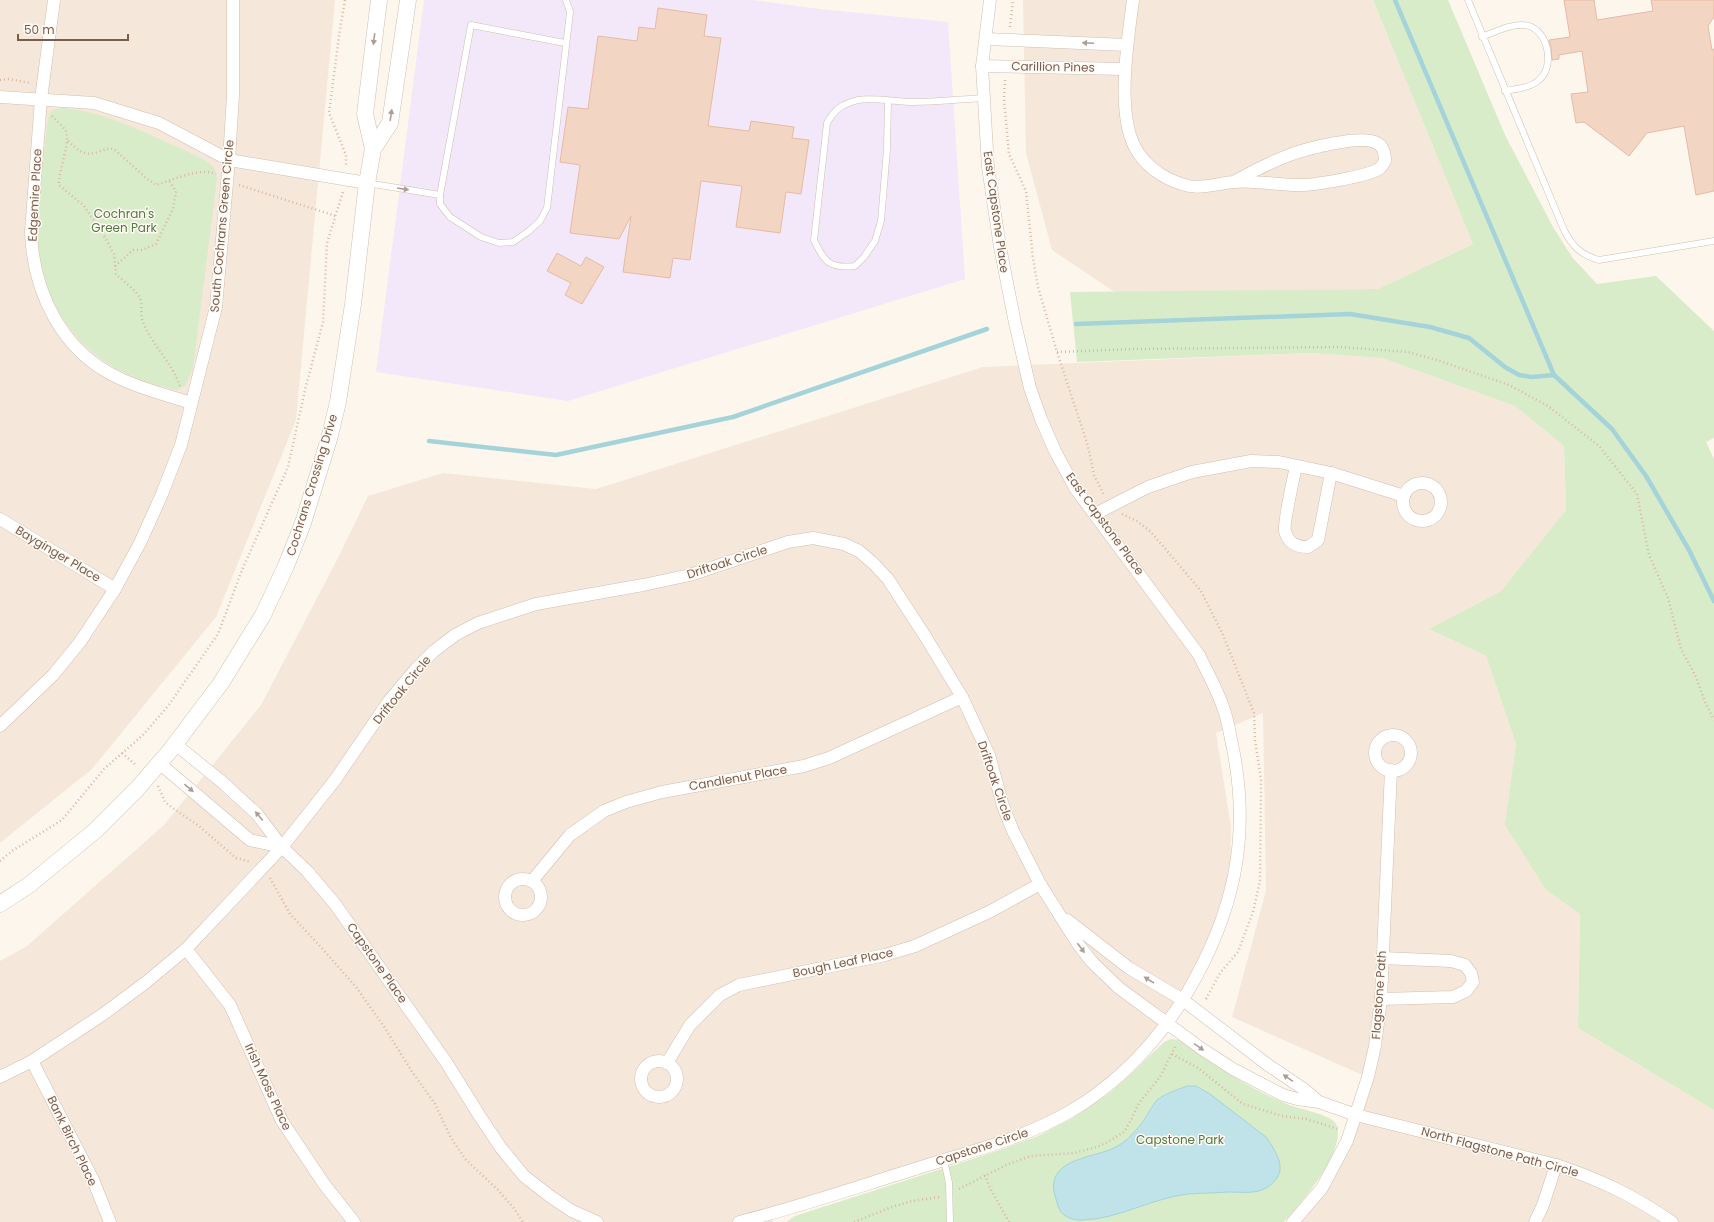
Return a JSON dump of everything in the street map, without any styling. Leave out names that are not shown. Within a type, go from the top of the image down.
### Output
[{"type":"street","name":"Edgemire Place","points":[[54,0],[41,99],[31,232],[32,252],[42,293],[52,315],[79,351],[95,364],[118,378],[190,403]]},
{"type":"street","name":"South Cochrans Green Circle","points":[[0,726],[53,675],[80,642],[116,589],[140,543],[162,494],[181,445],[190,403],[216,307],[229,160],[233,95],[234,0]]},
{"type":"street","name":"Cochrans Crossing Drive","points":[[0,904],[29,885],[96,830],[159,763],[221,683],[263,615],[286,566],[303,523],[329,439],[338,402],[353,304],[367,183],[373,149],[365,114],[379,0]]},
{"type":"street","name":"Cochrans Crossing Drive","points":[[373,149],[390,123],[408,0]]},
{"type":"street","name":"East Capstone Place","points":[[990,0],[982,66],[988,167],[1000,247],[1030,388],[1041,419],[1055,451],[1075,488],[1115,539],[1199,655],[1223,708],[1235,762],[1241,827],[1238,859],[1221,925],[1204,965],[1182,1000]]},
{"type":"street","points":[[1133,0],[1124,69],[1127,121],[1131,139],[1138,154],[1150,166],[1173,181],[1190,186],[1212,186],[1234,182],[1299,186],[1363,174],[1379,168],[1385,161],[1384,150],[1378,143],[1367,139],[1353,140],[1315,148],[1288,155],[1234,182]]},
{"type":"street","name":"Carillion Pines","points":[[986,39],[1127,45]]},
{"type":"street","name":"Carillion Pines","points":[[982,66],[1124,69]]},
{"type":"street","points":[[0,97],[94,103],[159,123],[229,160],[367,183]]},
{"type":"street","points":[[1094,514],[1148,487],[1192,472],[1251,461],[1279,462],[1331,473],[1404,496]]},
{"type":"street","points":[[1296,466],[1284,530],[1289,541],[1298,547],[1308,547],[1318,540],[1331,473]]},
{"type":"street","name":"Bayginger Place","points":[[0,519],[116,589]]},
{"type":"street","name":"Driftoak Circle","points":[[0,1077],[32,1061],[102,1015],[145,983],[186,949],[282,848],[335,780],[394,696],[415,670],[434,651],[455,635],[478,622],[536,604],[643,585],[690,574],[788,542],[812,538],[844,544],[858,551],[874,564],[888,579],[962,697],[988,755],[1003,806],[1013,830],[1040,884],[1078,944],[1092,962],[1119,988],[1167,1025]]},
{"type":"street","name":"Candlenut Place","points":[[532,881],[570,835],[604,811],[626,802],[662,792],[804,766],[829,758],[962,697]]},
{"type":"street","name":"Capstone Place","points":[[175,744],[222,781],[257,814],[282,848],[307,871],[335,904],[446,1062],[501,1148],[524,1176],[572,1211],[597,1222]]},
{"type":"street","name":"Capstone Place","points":[[159,763],[250,840],[282,848]]},
{"type":"street","name":"Flagstone Path","points":[[1292,1222],[1322,1188],[1347,1141],[1356,1115],[1375,1046],[1381,999],[1392,770]]},
{"type":"street","name":"Bough Leaf Place","points":[[667,1063],[690,1025],[720,995],[739,985],[885,955],[915,946],[992,911],[1040,884]]},
{"type":"street","name":"Driftoak Circle","points":[[1060,915],[1129,968],[1182,1000]]},
{"type":"street","name":"Irish Moss Place","points":[[186,949],[230,1005],[282,1121],[324,1184],[354,1222]]},
{"type":"street","points":[[1381,999],[1454,997],[1466,991],[1473,982],[1465,965],[1451,961],[1382,958]]},
{"type":"street","name":"North Flagstone Path Circle","points":[[1182,1000],[1268,1065],[1305,1090],[1319,1102]]},
{"type":"street","name":"Capstone Circle","points":[[739,1222],[772,1218],[1033,1130],[1072,1110],[1112,1082],[1127,1069],[1167,1025],[1182,1000]]},
{"type":"street","name":"North Flagstone Path Circle","points":[[1167,1025],[1233,1069],[1268,1089],[1298,1100],[1319,1102],[1356,1115],[1556,1165],[1616,1188],[1642,1202],[1672,1222]]},
{"type":"street","name":"Bank Birch Place","points":[[32,1061],[93,1180],[110,1222]]},
{"type":"street","points":[[1535,1222],[1543,1205],[1556,1165]]},
{"type":"lane","points":[[565,42],[471,25],[440,195],[440,204],[450,217],[481,237],[499,242],[513,242],[540,221],[546,208],[565,42],[570,12],[566,0]]},
{"type":"lane","points":[[1468,0],[1482,37],[1564,230],[1569,240],[1579,251],[1588,257],[1599,260],[1714,241]]},
{"type":"lane","points":[[1482,37],[1505,28],[1523,24],[1535,28],[1543,40],[1546,48],[1548,65],[1544,76],[1532,85],[1505,91]]},
{"type":"lane","points":[[888,101],[887,149],[881,221],[875,241],[864,257],[855,266],[839,267],[828,263],[814,240],[827,122],[834,112],[842,105],[860,100],[888,101],[914,102],[984,98]]},
{"type":"lane","points":[[367,183],[440,195]]},
{"type":"lane","points":[[944,1160],[949,1183],[950,1222]]},
{"type":"path","points":[[0,860],[62,820],[104,769],[144,735],[168,706],[218,634],[242,570],[288,468],[305,390],[323,322],[327,244],[342,197],[345,179],[346,154],[329,113],[340,28],[346,0]]},
{"type":"path","points":[[1008,40],[1013,0]]},
{"type":"path","points":[[1006,66],[1004,99],[1009,154],[1026,191],[1033,258],[1038,287],[1057,352],[1088,446],[1094,475],[1104,496],[1111,506],[1123,515],[1137,521],[1151,532],[1201,591],[1223,635],[1254,713],[1255,740],[1261,779],[1260,881],[1252,912],[1238,952],[1220,973],[1198,1012]]},
{"type":"path","points":[[0,80],[8,79],[30,83],[54,118],[66,130],[68,141],[58,175],[58,185],[84,206],[102,232],[114,254],[116,274],[140,297],[142,306],[142,321],[180,385],[177,398]]},
{"type":"path","points":[[68,141],[80,152],[90,154],[108,148],[114,149],[156,185],[187,175],[212,172],[246,188],[336,216]]},
{"type":"path","points":[[115,266],[133,250],[142,250],[156,244],[173,209],[176,191],[169,181]]},
{"type":"path","points":[[1057,352],[1135,349],[1340,347],[1408,352],[1440,361],[1509,385],[1548,406],[1599,446],[1638,494],[1649,555],[1668,598],[1681,649],[1696,677],[1705,702],[1714,720]]},
{"type":"path","points":[[122,753],[158,786],[165,802],[198,826],[236,858],[256,864],[270,878],[290,914],[356,987],[383,1025],[420,1084],[435,1104],[451,1138],[466,1160],[498,1190],[513,1207],[522,1222]]},
{"type":"path","points":[[854,1222],[912,1201],[936,1198],[1006,1165],[1031,1156],[1074,1154],[1108,1142],[1124,1132],[1139,1103],[1160,1077],[1182,1035]]},
{"type":"path","points":[[1172,1054],[1198,1068],[1243,1104],[1282,1116],[1306,1119],[1350,1132]]},
{"type":"path","points":[[985,1175],[989,1186],[1009,1222]]},
{"type":"shaded area","points":[[0,0],[335,0],[296,420],[216,617],[92,769],[0,843]]},
{"type":"shaded area","points":[[424,0],[752,0],[820,9],[948,22],[965,279],[568,401],[376,372]]},
{"type":"shaded area","points":[[1023,0],[1373,0],[1473,244],[1378,289],[1116,293],[1052,250],[1026,153]]},
{"type":"shaded area","points":[[1311,353],[1382,358],[1515,406],[1564,446],[1566,510],[1501,591],[1429,629],[1486,656],[1516,744],[1506,825],[1546,890],[1580,913],[1578,1028],[1714,1110],[1714,1222],[1293,1222],[1322,1188],[1367,1077],[1232,1017],[1266,891],[1263,713],[1216,733],[1231,827],[1230,893],[1204,965],[1143,1053],[1051,1121],[771,1214],[773,1222],[0,1222],[0,961],[27,946],[164,825],[261,705],[339,556],[368,496],[443,473],[596,489],[983,367]]},
{"type":"green space","points":[[1373,0],[1448,0],[1505,135],[1553,227],[1572,257],[1597,284],[1656,276],[1714,331],[1714,438],[1706,442],[1714,459],[1714,1110],[1578,1028],[1580,914],[1546,890],[1505,825],[1516,744],[1486,656],[1429,629],[1501,591],[1566,510],[1564,446],[1515,406],[1382,358],[1311,353],[1077,362],[1070,292],[1378,289],[1473,244]]},
{"type":"green space","name":"Cochran's Green Park","points":[[59,108],[89,112],[118,121],[198,156],[215,170],[217,179],[193,368],[186,385],[178,390],[146,382],[118,369],[94,353],[74,333],[58,310],[46,283],[39,253],[37,212],[48,118],[51,111]]},
{"type":"green space","name":"Capstone Park","points":[[1171,1039],[1180,1040],[1219,1067],[1260,1092],[1289,1105],[1322,1115],[1329,1118],[1336,1124],[1338,1135],[1329,1161],[1311,1190],[1284,1222],[786,1222],[795,1216],[994,1152],[1038,1136],[1071,1119],[1107,1095],[1164,1042]]},
{"type":"water","points":[[1187,1086],[1196,1086],[1210,1094],[1266,1137],[1278,1156],[1280,1168],[1277,1178],[1272,1184],[1267,1188],[1255,1192],[1188,1194],[1175,1196],[1096,1219],[1077,1220],[1071,1219],[1063,1214],[1058,1207],[1054,1192],[1054,1181],[1058,1172],[1065,1166],[1075,1161],[1107,1151],[1120,1145],[1138,1128],[1157,1100]]},
{"type":"building","points":[[1564,0],[1594,0],[1597,20],[1653,11],[1651,0],[1714,0],[1714,17],[1708,26],[1712,50],[1714,49],[1714,191],[1696,195],[1684,126],[1647,133],[1629,156],[1584,122],[1576,123],[1571,94],[1588,92],[1582,51],[1559,55],[1559,59],[1552,60],[1549,40],[1570,37]]},
{"type":"building","points":[[658,8],[707,15],[704,36],[721,38],[708,126],[749,131],[751,121],[794,127],[792,138],[809,140],[801,194],[786,192],[780,233],[736,227],[742,186],[701,181],[690,260],[673,258],[670,278],[623,272],[631,216],[619,239],[570,233],[580,165],[560,162],[568,107],[588,109],[598,36],[637,41],[639,27],[655,29]]},
{"type":"building","points":[[557,253],[581,266],[586,257],[604,267],[582,304],[565,295],[571,283],[547,271]]},
{"type":"waterway","points":[[1395,0],[1554,375]]},
{"type":"waterway","points":[[1076,324],[1350,314],[1430,327],[1469,338],[1505,367],[1519,375],[1532,377],[1554,375],[1612,429],[1646,476],[1689,550],[1714,601]]},
{"type":"waterway","points":[[429,441],[556,455],[733,417],[987,329]]}]
